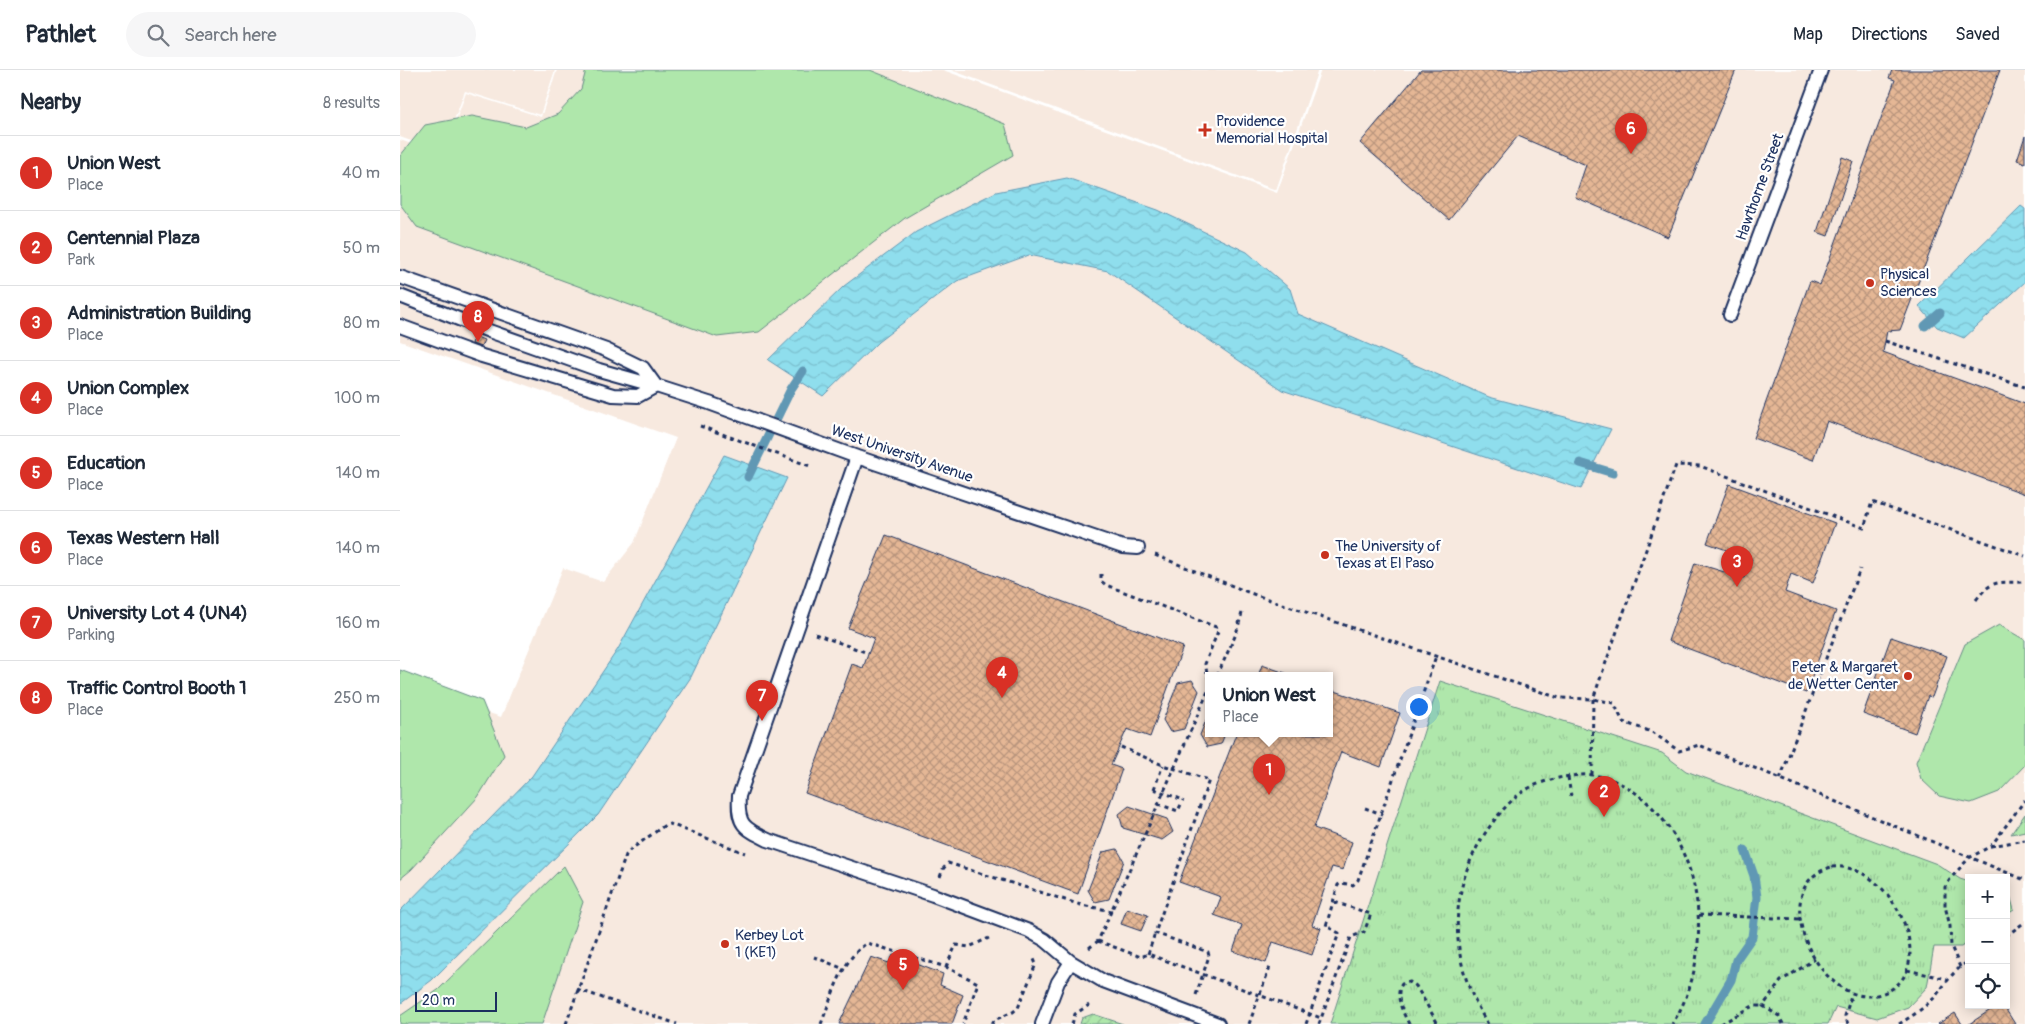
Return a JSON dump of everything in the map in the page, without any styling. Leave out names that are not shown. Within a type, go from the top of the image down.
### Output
[{"type":"lane","name":"Hawthorne Street","points":[[1730,315],[1821,70]]},
{"type":"lane","points":[[400,277],[606,350],[642,368],[656,386],[638,396],[613,395],[482,356],[400,326]]},
{"type":"lane","name":"West University Avenue","points":[[400,296],[489,331],[600,370],[709,403],[822,445],[1123,547],[1138,548]]},
{"type":"lane","points":[[857,457],[739,796],[738,814],[748,830],[768,840],[1029,930],[1045,940],[1071,962],[1103,981],[1218,1024]]},
{"type":"lane","points":[[1042,1024],[1058,982],[1071,962]]},
{"type":"path","points":[[1885,340],[2025,386]]},
{"type":"path","points":[[700,426],[810,466]]},
{"type":"path","points":[[1592,774],[1593,699],[1676,465],[1700,466],[1864,528],[1872,502],[2025,556]]},
{"type":"path","points":[[1138,548],[1250,592],[1559,698],[1593,699],[1614,703],[1623,722],[1652,732],[1679,751],[1699,745],[2025,880]]},
{"type":"path","points":[[1780,779],[1860,569]]},
{"type":"path","points":[[1101,574],[1102,581],[1106,585],[1216,627],[1218,631],[1205,664],[1207,672]]},
{"type":"path","points":[[1976,600],[1986,587],[1991,584],[2025,582]]},
{"type":"path","points":[[1219,672],[1236,634],[1242,613]]},
{"type":"path","points":[[798,628],[868,653]]},
{"type":"path","points":[[1306,1024],[1339,933],[1326,926],[1338,885],[1341,883],[1353,885],[1358,880],[1436,656]]},
{"type":"path","points":[[1205,698],[1098,941],[1141,957],[1148,954],[1321,1018]]},
{"type":"path","points":[[1121,747],[1163,765],[1209,780],[1148,954]]},
{"type":"path","points":[[1158,804],[1178,811],[1184,800],[1154,789],[1163,765]]},
{"type":"path","points":[[1488,1024],[1472,993],[1462,967],[1456,918],[1466,868],[1494,821],[1524,790],[1546,780],[1592,774],[1610,779],[1645,800],[1662,818],[1673,835],[1693,879],[1699,915],[1695,966],[1690,985],[1672,1024]]},
{"type":"path","points":[[1568,777],[1571,796]]},
{"type":"path","points":[[1990,846],[2025,800]]},
{"type":"path","points":[[1365,808],[1382,814]]},
{"type":"path","points":[[566,1024],[626,855],[630,850],[665,825],[670,824],[760,859],[768,840]]},
{"type":"path","points":[[1960,967],[1951,946],[1950,926],[1945,906],[1945,887],[1970,858],[1990,846],[2025,840]]},
{"type":"path","points":[[933,896],[943,869],[948,863],[1081,904],[1112,911]]},
{"type":"path","points":[[1848,867],[1867,876],[1893,900],[1904,921],[1910,947],[1907,970],[1897,984],[1885,993],[1869,996],[1852,993],[1832,979],[1815,959],[1803,934],[1800,919],[1801,898],[1810,879],[1816,874],[1824,869],[1848,867]]},
{"type":"path","points":[[1319,1024],[1351,937],[1364,932],[1371,914],[1334,902]]},
{"type":"path","points":[[1699,915],[1800,919]]},
{"type":"path","points":[[2010,933],[2025,923]]},
{"type":"path","points":[[1154,933],[1208,952],[1209,956],[1203,974]]},
{"type":"path","points":[[946,966],[956,945],[969,947],[993,936]]},
{"type":"path","points":[[821,1024],[844,969],[859,948],[866,943],[946,966],[978,983],[963,1024]]},
{"type":"path","points":[[992,1024],[994,1020],[1018,1008],[1036,964],[1031,953]]},
{"type":"path","points":[[814,957],[844,969]]},
{"type":"path","points":[[1763,1006],[1782,981],[1815,959]]},
{"type":"path","points":[[1249,1024],[1271,964]]},
{"type":"path","points":[[1899,1024],[1928,1004],[1947,979],[1965,964]]},
{"type":"path","points":[[1907,970],[1947,979]]},
{"type":"path","points":[[1409,1024],[1399,998],[1398,988],[1402,984],[1410,982],[1416,986],[1438,1024]]},
{"type":"path","points":[[577,989],[677,1024]]},
{"type":"path","points":[[1848,1024],[1845,1016],[1852,993]]},
{"type":"path","points":[[1072,1024],[1076,1014],[1089,1005]]},
{"type":"path","points":[[1721,1024],[1753,1006],[1763,1006],[1779,1016],[1783,1024]]},
{"type":"shaded area","points":[[400,70],[555,70],[540,115],[465,91],[442,152],[400,137]]},
{"type":"shaded area","name":"The University of Texas at El Paso","points":[[557,70],[943,70],[1277,193],[1321,70],[2025,70],[2025,1024],[400,1024],[400,683],[501,717],[563,568],[603,582],[634,543],[676,438],[400,341],[400,140],[443,155],[466,93],[541,117]]},
{"type":"shaded area","name":"Providence Memorial Hospital","points":[[951,70],[1318,70],[1276,190]]},
{"type":"green space","points":[[586,70],[870,70],[1005,124],[1013,155],[905,218],[759,332],[717,337],[417,227],[400,204],[400,156],[425,125],[472,116],[526,127],[558,114],[581,89]]},
{"type":"green space","points":[[1999,625],[2025,640],[2025,765],[1999,792],[1971,803],[1939,796],[1921,779],[1916,762],[1965,644]]},
{"type":"green space","points":[[400,670],[482,701],[504,755],[478,797],[411,870],[400,879]]},
{"type":"green space","points":[[1440,681],[1662,753],[1686,771],[1937,864],[1965,881],[1965,944],[1961,947],[1934,947],[1927,987],[1908,1007],[1877,1018],[1836,1007],[1828,1024],[1330,1024]]},
{"type":"green space","points":[[2025,814],[2025,831],[2011,834]]},
{"type":"green space","points":[[564,866],[583,902],[542,1024],[400,1024],[400,1016],[438,990]]},
{"type":"green space","points":[[2010,895],[2014,910],[2010,912]]},
{"type":"green space","points":[[1093,1014],[1123,1024],[1080,1024],[1082,1018]]},
{"type":"water","points":[[1067,178],[1158,210],[1247,252],[1290,289],[1298,314],[1489,397],[1611,429],[1581,489],[1282,390],[1108,271],[1029,255],[957,281],[878,342],[823,396],[768,360],[844,286],[916,232],[996,192]]},
{"type":"water","points":[[2021,206],[2025,209],[2025,282],[1964,338],[1937,327],[1919,306]]},
{"type":"water","points":[[724,455],[787,478],[691,677],[598,815],[432,980],[400,1004],[400,911],[532,776],[618,649]]},
{"type":"building","points":[[1421,70],[1736,70],[1668,237],[1575,197],[1586,165],[1518,136],[1449,220],[1360,143]]},
{"type":"building","name":"Physical Sciences","points":[[1892,70],[2000,70],[1900,330],[1887,331],[1883,352],[2025,404],[2025,494],[1827,421],[1813,460],[1753,438],[1810,281],[1820,285],[1895,80],[1889,78]]},
{"type":"building","points":[[2025,136],[2025,163],[2017,160]]},
{"type":"building","points":[[1842,157],[1853,161],[1828,236],[1817,232]]},
{"type":"building","points":[[474,336],[484,340],[481,347],[472,344]]},
{"type":"building","points":[[1729,484],[1835,523],[1813,583],[1791,574],[1785,592],[1836,611],[1806,693],[1668,641],[1695,563],[1744,578],[1752,559],[1707,543]]},
{"type":"building","points":[[886,535],[1183,647],[1150,737],[1127,729],[1111,765],[1122,769],[1078,894],[805,793],[852,664],[863,668],[874,638],[848,628]]},
{"type":"building","name":"Peter & Margaret de Wetter Center","points":[[1891,637],[1947,656],[1932,697],[1928,696],[1915,733],[1863,714]]},
{"type":"building","points":[[1262,665],[1282,672],[1259,672]]},
{"type":"building","points":[[1192,680],[1199,691],[1184,729],[1170,732],[1163,720],[1178,683]]},
{"type":"building","points":[[1333,690],[1400,713],[1381,767],[1341,752],[1314,828],[1352,842],[1343,870],[1332,867],[1312,925],[1321,928],[1312,955],[1273,942],[1266,963],[1233,951],[1242,925],[1214,915],[1221,897],[1179,882],[1235,737],[1333,737]]},
{"type":"building","points":[[1205,723],[1205,737],[1224,737],[1221,744],[1207,747],[1200,735]]},
{"type":"building","points":[[1129,806],[1167,819],[1173,832],[1162,840],[1123,828],[1119,814]]},
{"type":"building","points":[[1117,849],[1124,861],[1109,899],[1095,902],[1088,890],[1103,852]]},
{"type":"building","points":[[1127,908],[1148,915],[1141,931],[1121,924]]},
{"type":"building","points":[[893,955],[943,974],[940,985],[963,995],[952,1024],[839,1024],[871,957],[889,963]]},
{"type":"building","points":[[1992,1009],[2006,1009],[2015,1024],[1969,1024]]},
{"type":"building","points":[[1955,1013],[1962,1024],[1938,1024]]},
{"type":"waterway","points":[[1925,326],[1940,313]]},
{"type":"waterway","points":[[748,477],[791,389],[803,371]]},
{"type":"waterway","points":[[1580,463],[1613,473]]},
{"type":"waterway","points":[[1705,1024],[1731,980],[1736,960],[1752,937],[1757,897],[1754,876],[1745,850]]},
{"type":"place","name":"Providence Memorial Hospital","points":[[1205,130]]},
{"type":"place","name":"Texas Western Hall","points":[[1631,154]]},
{"type":"place","name":"Physical Sciences","points":[[1870,283]]},
{"type":"place","name":"Traffic Control Booth 1","points":[[478,342]]},
{"type":"place","name":"The University of Texas at El Paso","points":[[1325,555]]},
{"type":"place","name":"Administration Building","points":[[1737,587]]},
{"type":"place","name":"Peter & Margaret de Wetter Center","points":[[1908,676]]},
{"type":"place","name":"Union Complex","points":[[1002,698]]},
{"type":"place","name":"University Lot 4 (UN4)","points":[[762,721]]},
{"type":"place","name":"Union West","points":[[1269,795]]},
{"type":"place","name":"Centennial Plaza","points":[[1604,817]]},
{"type":"place","name":"Kerbey Lot 1 (KE1)","points":[[725,944]]},
{"type":"place","name":"Education","points":[[903,990]]}]
